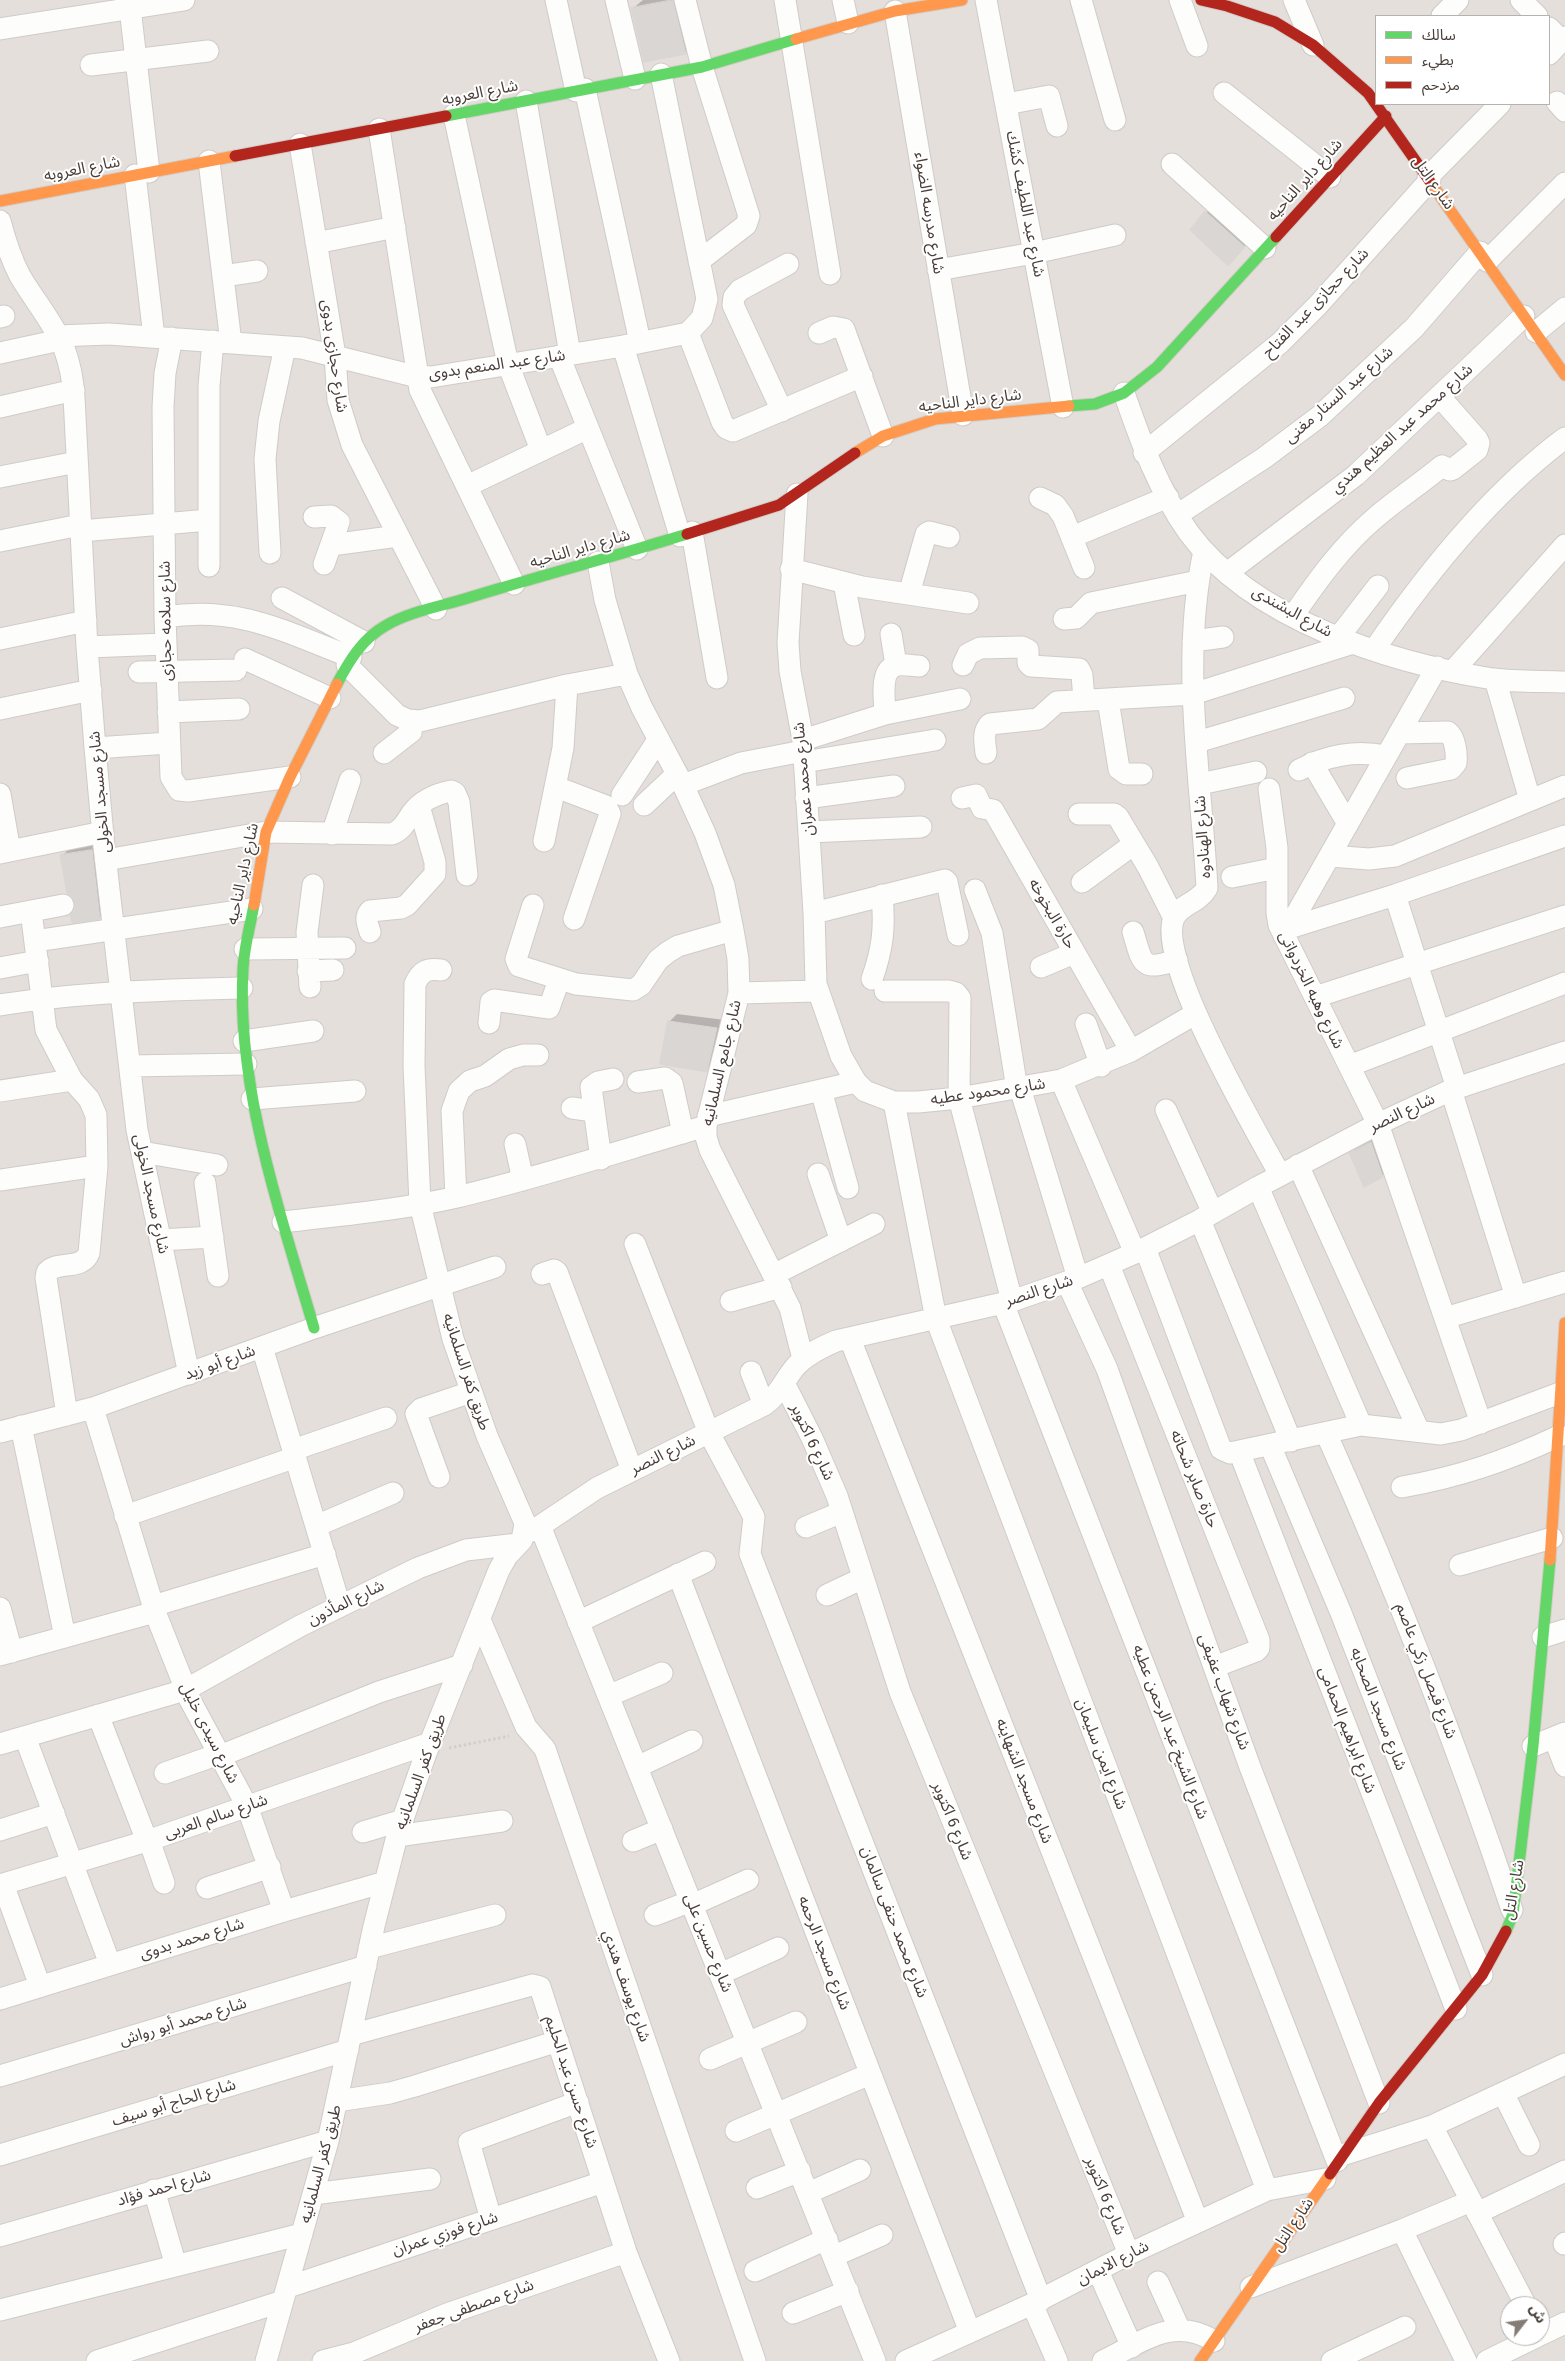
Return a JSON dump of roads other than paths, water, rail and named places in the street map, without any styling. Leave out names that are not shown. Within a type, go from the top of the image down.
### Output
[{"type":"street","points":[[0,29],[184,0]]},
{"type":"street","points":[[556,0],[581,90],[632,344],[686,534],[717,678]]},
{"type":"street","points":[[616,0],[635,79]]},
{"type":"street","points":[[685,0],[702,67],[750,216],[746,225],[699,261]]},
{"type":"street","points":[[785,0],[830,274]]},
{"type":"street","points":[[843,0],[848,23]]},
{"type":"street","name":"شارع عبد اللطيف كشك","points":[[986,0],[1063,407]]},
{"type":"street","points":[[1081,0],[1115,120]]},
{"type":"street","points":[[1180,0],[1197,46]]},
{"type":"street","points":[[1201,0],[1227,6],[1275,22],[1313,45]]},
{"type":"street","name":"شارع التل","points":[[1294,0],[1313,45],[1372,89]]},
{"type":"street","points":[[1443,15],[1458,0]]},
{"type":"street","points":[[1521,0],[1536,15]]},
{"type":"street","name":"شارع العروبه","points":[[0,201],[702,67],[848,23],[895,11],[951,1]]},
{"type":"street","name":"شارع سلامه حجازى","points":[[130,8],[136,60],[142,174],[163,338],[165,617],[171,777],[179,790],[188,792],[290,776]]},
{"type":"street","name":"شارع مدرسه الضواء","points":[[895,11],[963,415]]},
{"type":"street","points":[[91,65],[208,51]]},
{"type":"street","points":[[661,74],[707,299],[702,318],[688,333],[722,422],[726,428],[733,431],[741,429],[862,376]]},
{"type":"street","points":[[1224,93],[1330,178]]},
{"type":"street","points":[[1006,104],[1049,96],[1057,126]]},
{"type":"street","points":[[526,101],[564,355],[588,428],[637,549]]},
{"type":"street","name":"شارع التل","points":[[1380,105],[1386,116],[1565,375]]},
{"type":"street","name":"شارع حجازى عبد الفتاح","points":[[1144,453],[1287,337],[1318,305],[1429,178],[1499,105]]},
{"type":"street","points":[[454,115],[508,364],[541,450]]},
{"type":"street","name":"شارع داير الناحيه","points":[[314,1328],[283,1222],[252,1099],[246,1064],[242,988],[245,949],[266,832],[290,776],[354,655],[385,626],[514,584],[598,562],[773,507],[798,494],[817,478],[883,436],[918,424],[963,415],[1095,404],[1124,393],[1157,368],[1386,116]]},
{"type":"street","points":[[379,129],[396,227],[420,390],[514,584]]},
{"type":"street","name":"شارع حجازى بدوى","points":[[300,144],[335,356],[337,393],[344,423],[352,444],[436,609]]},
{"type":"street","points":[[209,161],[223,276],[222,342],[209,386],[209,566]]},
{"type":"street","points":[[1172,164],[1266,248]]},
{"type":"street","name":"شارع عبد الستار مغنى","points":[[1072,537],[1173,506],[1283,444],[1320,416],[1414,328],[1484,256],[1565,183]]},
{"type":"street","name":"شارع مسجد الخولى","points":[[0,222],[9,271],[59,338],[71,373],[74,390],[87,647],[103,832],[114,930],[142,1152],[189,1374]]},
{"type":"street","points":[[316,243],[396,227]]},
{"type":"street","points":[[938,270],[1034,253],[1115,235]]},
{"type":"street","points":[[782,411],[733,305],[734,297],[740,290],[788,264]]},
{"type":"street","points":[[223,276],[256,271]]},
{"type":"street","name":"شارع محمد عبد العظيم هندي","points":[[1227,573],[1356,475],[1440,397],[1530,324],[1565,308]]},
{"type":"street","points":[[819,333],[833,327],[844,329],[883,436]]},
{"type":"street","name":"شارع عبد المنعم بدوى","points":[[0,353],[59,338],[92,334],[302,348],[418,376],[431,377],[688,333]]},
{"type":"street","points":[[270,553],[266,459],[269,421],[285,347]]},
{"type":"street","points":[[0,407],[74,390]]},
{"type":"street","name":"شارع البشندى","points":[[1124,393],[1144,453],[1173,506],[1204,551],[1227,573],[1293,616],[1345,640],[1374,650],[1495,679],[1565,682]]},
{"type":"street","points":[[1293,616],[1344,548],[1374,519],[1442,466],[1450,470],[1453,469],[1477,450],[1479,443],[1477,439],[1440,397]]},
{"type":"street","points":[[467,486],[588,428]]},
{"type":"street","points":[[1374,650],[1420,586],[1457,543],[1507,488],[1565,438]]},
{"type":"street","points":[[0,477],[77,462]]},
{"type":"street","name":"شارع محمد عمران","points":[[798,494],[788,634],[790,671],[803,751],[819,997]]},
{"type":"street","points":[[1040,498],[1055,505],[1063,516],[1084,568]]},
{"type":"street","points":[[314,517],[331,516],[337,519],[338,526],[328,555],[398,536]]},
{"type":"street","points":[[0,541],[80,528],[209,520]]},
{"type":"street","points":[[909,594],[926,534],[929,532],[949,537]]},
{"type":"street","points":[[1286,932],[1399,733],[1445,668],[1565,545]]},
{"type":"street","name":"شارع الهنادوه","points":[[1174,918],[1181,908],[1202,897],[1207,888],[1193,694],[1192,641],[1198,581],[1204,551]]},
{"type":"street","name":"شارع جامع السلمانيه","points":[[598,562],[615,638],[627,674],[705,833],[724,885],[738,959],[739,993],[707,1121],[706,1138],[710,1150],[790,1308],[803,1359]]},
{"type":"street","points":[[792,569],[862,588],[968,603]]},
{"type":"street","points":[[1064,619],[1078,616],[1090,603],[1198,581]]},
{"type":"street","points":[[844,582],[854,635]]},
{"type":"street","points":[[986,752],[985,734],[986,728],[990,724],[1038,719],[1051,705],[1057,702],[1193,694],[1250,667],[1345,640],[1378,586]]},
{"type":"street","points":[[282,598],[354,655],[397,715],[408,720],[420,721],[567,685],[627,674]]},
{"type":"street","points":[[165,617],[204,612],[242,617],[354,655]]},
{"type":"street","points":[[0,639],[86,621]]},
{"type":"street","points":[[891,634],[896,665]]},
{"type":"street","points":[[1192,641],[1223,637]]},
{"type":"street","points":[[87,647],[166,644]]},
{"type":"street","points":[[963,665],[968,654],[980,648],[1022,647],[1028,650],[1028,663],[1031,666],[1079,669],[1082,675],[1084,700]]},
{"type":"street","points":[[139,672],[167,672],[240,665],[330,698]]},
{"type":"street","points":[[885,714],[885,677],[889,669],[896,665],[919,666]]},
{"type":"street","points":[[1495,679],[1530,800]]},
{"type":"street","points":[[544,841],[563,748],[567,685]]},
{"type":"street","points":[[0,709],[91,690]]},
{"type":"street","points":[[1197,742],[1344,698]]},
{"type":"street","points":[[803,751],[885,714],[960,699]]},
{"type":"street","points":[[1108,700],[1119,769],[1126,774],[1142,774]]},
{"type":"street","points":[[168,712],[239,709]]},
{"type":"street","points":[[384,753],[410,733],[408,720]]},
{"type":"street","points":[[1399,733],[1448,732],[1452,737],[1457,760],[1456,764],[1450,769],[1407,778]]},
{"type":"street","points":[[622,795],[658,740]]},
{"type":"street","points":[[644,805],[680,780],[741,763],[803,751],[935,740]]},
{"type":"street","points":[[95,748],[169,742]]},
{"type":"street","points":[[1348,824],[1305,766],[1331,756],[1359,752],[1386,756]]},
{"type":"street","points":[[1200,784],[1256,772]]},
{"type":"street","points":[[332,834],[350,780]]},
{"type":"street","points":[[806,798],[894,786]]},
{"type":"street","points":[[1330,856],[1369,859],[1395,856],[1565,786]]},
{"type":"street","points":[[556,787],[606,806],[610,814],[574,918]]},
{"type":"street","name":"شارع وهبه الخردواتى","points":[[1269,789],[1276,828],[1277,913],[1315,997],[1378,1124],[1481,1423]]},
{"type":"street","points":[[106,860],[266,832],[392,834],[402,828],[418,806],[428,799],[451,792],[458,797],[467,875]]},
{"type":"street","points":[[0,794],[5,852],[103,832]]},
{"type":"street","name":"حارة البخوخه","points":[[962,798],[977,796],[982,808],[993,810],[1132,1051]]},
{"type":"street","points":[[370,932],[366,915],[370,911],[401,908],[407,905],[436,874],[437,868],[418,806]]},
{"type":"street","points":[[1079,814],[1116,815],[1134,844],[1174,918],[1173,937],[1177,960],[1195,1014],[1289,1170],[1419,1431]]},
{"type":"street","points":[[809,832],[922,827]]},
{"type":"street","points":[[1286,932],[1565,836]]},
{"type":"street","points":[[1082,882],[1134,844]]},
{"type":"street","points":[[1232,876],[1277,868]]},
{"type":"street","points":[[814,913],[945,880],[958,935]]},
{"type":"street","points":[[313,885],[308,917],[309,979],[333,970]]},
{"type":"street","name":"شارع شهاب عفيفى","points":[[975,890],[992,933],[1018,1089],[1073,1280],[1254,1776],[1379,2103]]},
{"type":"street","name":"شارع الشيخ عبد الرحمن عطيه","points":[[882,895],[885,924],[879,985],[949,991],[956,993],[960,998],[959,1098],[1008,1302],[1340,2158]]},
{"type":"street","points":[[1395,896],[1439,1032],[1454,1089],[1516,1297]]},
{"type":"street","points":[[0,917],[64,905]]},
{"type":"street","points":[[533,905],[517,963],[519,966],[559,980],[594,988],[633,990],[641,985],[658,960],[678,946],[733,930]]},
{"type":"street","points":[[0,968],[37,951],[114,930],[252,909]]},
{"type":"street","points":[[31,911],[46,1030],[72,1080],[94,1108],[97,1166],[88,1257],[81,1262],[52,1268],[47,1272],[67,1414]]},
{"type":"street","points":[[1315,997],[1565,916]]},
{"type":"street","points":[[1133,932],[1141,959],[1145,963],[1156,966],[1177,960]]},
{"type":"street","points":[[245,949],[345,948]]},
{"type":"street","points":[[1041,967],[1074,953]]},
{"type":"street","name":"طريق كفر السلمانيه","points":[[266,2361],[328,2141],[385,1882],[400,1828],[428,1748],[499,1570],[527,1535],[525,1523],[470,1392],[438,1286],[420,1204],[414,1066],[415,984],[420,974],[430,968],[441,970]]},
{"type":"street","points":[[490,1024],[491,1002],[494,1000],[549,1008],[559,980]]},
{"type":"street","points":[[1349,1066],[1565,983]]},
{"type":"street","points":[[0,1005],[42,998],[122,992],[242,988]]},
{"type":"street","points":[[739,993],[819,997]]},
{"type":"street","name":"شارع محمود عطيه","points":[[819,997],[847,1070],[865,1091],[894,1102],[959,1098],[1061,1080],[1101,1066],[1132,1051],[1195,1014]]},
{"type":"street","points":[[1086,1024],[1101,1066]]},
{"type":"street","points":[[244,1041],[313,1031]]},
{"type":"street","name":"شارع النصر","points":[[527,1535],[577,1500],[632,1470],[764,1405],[779,1393],[795,1367],[803,1359],[823,1347],[836,1341],[1008,1302],[1073,1280],[1140,1251],[1378,1124],[1454,1089],[1565,1052]]},
{"type":"street","points":[[456,1197],[452,1111],[459,1091],[470,1081],[485,1076],[509,1059],[523,1055],[538,1055]]},
{"type":"street","points":[[130,1066],[246,1064]]},
{"type":"street","points":[[638,1082],[665,1078],[672,1083],[683,1133]]},
{"type":"street","points":[[601,1159],[591,1087],[598,1082],[613,1079]]},
{"type":"street","points":[[0,1091],[72,1080]]},
{"type":"street","name":"شارع ابراهيم الحمامى","points":[[1061,1080],[1140,1251],[1221,1449],[1231,1452],[1456,2009]]},
{"type":"street","points":[[283,1222],[420,1204],[456,1197],[601,1159],[683,1133],[707,1121],[856,1082]]},
{"type":"street","points":[[821,1090],[848,1188]]},
{"type":"street","points":[[252,1099],[355,1091]]},
{"type":"street","name":"شارع ايمن سليمان","points":[[894,1102],[936,1319],[1267,2190]]},
{"type":"street","points":[[572,1108],[594,1111]]},
{"type":"street","name":"شارع مسجد الصحابه","points":[[1166,1110],[1206,1216],[1281,1443],[1341,1613],[1482,1974]]},
{"type":"street","points":[[515,1144],[523,1180]]},
{"type":"street","points":[[142,1152],[217,1166]]},
{"type":"street","points":[[0,1180],[97,1166]]},
{"type":"street","points":[[818,1174],[841,1241]]},
{"type":"street","points":[[205,1183],[218,1276]]},
{"type":"street","points":[[1258,1187],[1361,1426]]},
{"type":"street","points":[[730,1301],[778,1281],[841,1241],[874,1224]]},
{"type":"street","points":[[160,1240],[212,1237]]},
{"type":"street","points":[[635,1244],[709,1433]]},
{"type":"street","name":"حارة صابر شحاته","points":[[1109,1265],[1259,1640],[1259,1648],[1256,1651],[1214,1666]]},
{"type":"street","name":"شارع أبو زيد","points":[[0,1432],[93,1408],[314,1328],[495,1267]]},
{"type":"street","points":[[542,1274],[554,1270],[557,1272],[632,1470]]},
{"type":"street","points":[[1445,1318],[1565,1282]]},
{"type":"street","name":"شارع التل","points":[[1200,2361],[1324,2179],[1379,2103],[1456,2009],[1482,1974],[1500,1945],[1513,1914],[1533,1746],[1543,1636],[1558,1557],[1552,1538],[1561,1462],[1559,1436],[1563,1392],[1565,1323]]},
{"type":"street","name":"شارع مسجد الشهاينه","points":[[850,1339],[1198,2222]]},
{"type":"street","points":[[262,1347],[340,1606]]},
{"type":"street","points":[[751,1372],[764,1405]]},
{"type":"street","name":"شارع 6 اكتوبر","points":[[784,1385],[812,1438],[842,1512],[877,1624],[920,1742],[1129,2254]]},
{"type":"street","points":[[439,1477],[416,1414],[421,1409],[470,1392]]},
{"type":"street","points":[[1231,1452],[1361,1426],[1441,1434],[1461,1430],[1563,1392]]},
{"type":"street","name":"شارع سيدى خليل","points":[[93,1408],[154,1609],[185,1690],[247,1806],[284,1910]]},
{"type":"street","points":[[125,1516],[386,1418]]},
{"type":"street","points":[[21,1426],[65,1637]]},
{"type":"street","name":"شارع محمد حنفى سالمان","points":[[709,1433],[754,1517],[754,1526],[749,1544],[750,1554],[1057,2361]]},
{"type":"street","name":"شارع فيصل زكي عاصم","points":[[1326,1433],[1368,1527],[1446,1720],[1513,1914]]},
{"type":"street","points":[[1402,1488],[1442,1480],[1481,1469],[1559,1436]]},
{"type":"street","points":[[316,1526],[393,1493]]},
{"type":"street","points":[[806,1527],[842,1512]]},
{"type":"street","name":"شارع المأذون","points":[[0,1744],[185,1690],[340,1606],[442,1558],[527,1535]]},
{"type":"street","name":"شارع حسين على","points":[[527,1535],[578,1622],[800,2171],[874,2361]]},
{"type":"street","points":[[1460,1565],[1552,1538]]},
{"type":"street","points":[[0,1608],[6,1654],[325,1554]]},
{"type":"street","points":[[578,1622],[705,1562]]},
{"type":"street","name":"شارع مسجد الرحمه","points":[[678,1574],[970,2332]]},
{"type":"street","points":[[827,1595],[863,1578]]},
{"type":"street","name":"شارع يوسف هندي","points":[[480,1620],[526,1728],[544,1749],[755,2361]]},
{"type":"street","points":[[1543,1636],[1565,1630]]},
{"type":"street","points":[[165,1773],[220,1755],[379,1692],[462,1665]]},
{"type":"street","points":[[608,1696],[662,1673]]},
{"type":"street","points":[[98,1716],[164,1883]]},
{"type":"street","points":[[1533,1746],[1560,1736],[1565,1766]]},
{"type":"street","points":[[25,1737],[110,1964]]},
{"type":"street","points":[[637,1767],[692,1741]]},
{"type":"street","name":"شارع سالم العربى","points":[[2,1885],[148,1840],[428,1748]]},
{"type":"street","points":[[0,1830],[54,1813]]},
{"type":"street","points":[[363,1832],[502,1820]]},
{"type":"street","points":[[633,1841],[662,1829]]},
{"type":"street","points":[[207,1888],[270,1868]]},
{"type":"street","points":[[655,1915],[692,1903],[748,1880]]},
{"type":"street","name":"شارع محمد بدوى","points":[[0,1999],[284,1910],[385,1882]]},
{"type":"street","points":[[2,1885],[40,1986]]},
{"type":"street","name":"شارع محمد أبو رواش","points":[[0,2076],[495,1916]]},
{"type":"street","points":[[720,1974],[778,1948]]},
{"type":"street","name":"شارع حسن عبد الحليم","points":[[350,2043],[532,1985],[542,1990],[626,2252],[669,2361]]},
{"type":"street","points":[[710,2059],[796,2022]]},
{"type":"street","points":[[337,2101],[390,2093],[558,2041]]},
{"type":"street","name":"شارع الحاج أبو سيف","points":[[0,2155],[350,2043]]},
{"type":"street","points":[[1340,2158],[1432,2126],[1565,2064]]},
{"type":"street","points":[[736,2131],[870,2074]]},
{"type":"street","points":[[1503,2093],[1530,2145]]},
{"type":"street","points":[[491,2219],[469,2142],[578,2102]]},
{"type":"street","points":[[1432,2126],[1521,2296]]},
{"type":"street","name":"شارع احمد فؤاد","points":[[0,2236],[328,2141]]},
{"type":"street","points":[[808,2193],[860,2170]]},
{"type":"street","points":[[757,2188],[800,2171]]},
{"type":"street","points":[[1251,2287],[1402,2230],[1474,2207],[1565,2171]]},
{"type":"street","points":[[313,2194],[430,2179]]},
{"type":"street","name":"شارع الايمان","points":[[910,2360],[1036,2302],[1129,2254],[1267,2190],[1324,2179]]},
{"type":"street","name":"شارع فوزي عمران","points":[[96,2361],[491,2219],[603,2182]]},
{"type":"street","points":[[154,2190],[176,2266]]},
{"type":"street","points":[[1402,2230],[1466,2361]]},
{"type":"street","points":[[0,2310],[302,2234]]},
{"type":"street","points":[[755,2271],[830,2248],[882,2235]]},
{"type":"street","name":"شارع مصطفى جعفر","points":[[323,2361],[354,2353],[447,2314],[626,2252]]},
{"type":"street","points":[[1098,2270],[1132,2347]]},
{"type":"street","points":[[1158,2282],[1179,2328]]},
{"type":"street","points":[[793,2313],[848,2291]]},
{"type":"street","points":[[1550,2330],[1565,2323]]},
{"type":"street","points":[[1332,2361],[1405,2327]]},
{"type":"street","points":[[1103,2361],[1167,2330],[1179,2328],[1192,2330],[1214,2341]]},
{"type":"street","points":[[1487,2361],[1518,2346]]}]
